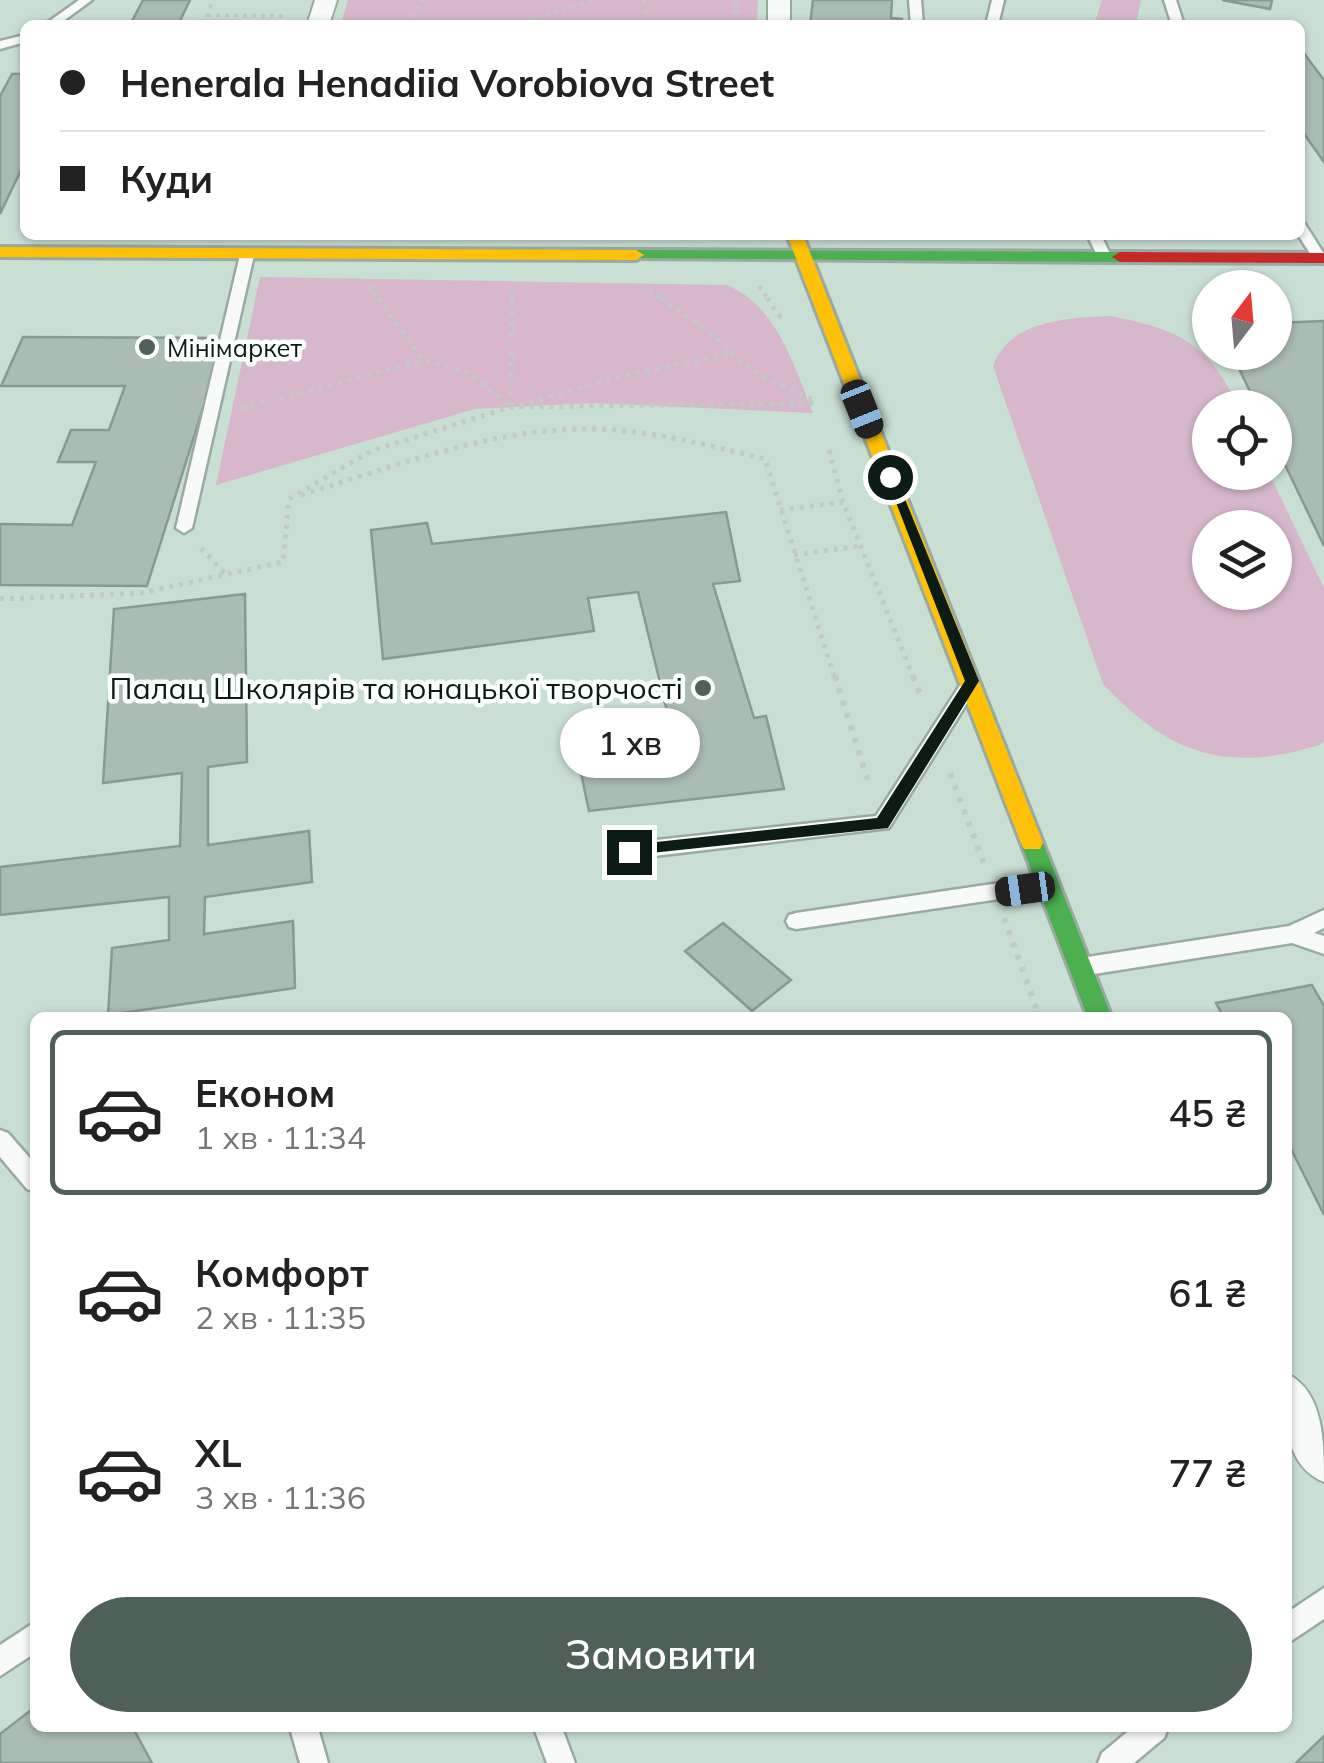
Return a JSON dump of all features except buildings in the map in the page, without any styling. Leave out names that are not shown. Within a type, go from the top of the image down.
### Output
[{"type":"street","points":[[310,20],[326,0]]},
{"type":"street","points":[[797,240],[972,681],[1097,1012]]},
{"type":"street","points":[[0,252],[127,244],[802,258],[1099,246],[1322,258]]},
{"type":"street","points":[[1292,1405],[1324,1458]]},
{"type":"lane","points":[[57,20],[86,0]]},
{"type":"lane","points":[[1305,234],[1322,258]]},
{"type":"lane","points":[[184,528],[251,245]]},
{"type":"lane","points":[[629,852],[882,824],[972,681]]},
{"type":"lane","points":[[796,921],[1048,884]]},
{"type":"lane","points":[[1079,968],[1292,934],[1324,918]]},
{"type":"lane","points":[[1292,934],[1324,945]]},
{"type":"lane","points":[[0,1140],[30,1175]]},
{"type":"lane","points":[[1292,1626],[1324,1602]]},
{"type":"lane","points":[[0,1662],[30,1640]]},
{"type":"lane","points":[[305,1732],[314,1763]]},
{"type":"lane","points":[[549,1732],[561,1763]]},
{"type":"lane","points":[[1112,1763],[1149,1732]]},
{"type":"path","points":[[205,20],[213,0]]},
{"type":"path","points":[[528,20],[598,0]]},
{"type":"path","points":[[207,15],[310,20]]},
{"type":"path","points":[[751,272],[790,330]]},
{"type":"path","points":[[364,279],[424,361]]},
{"type":"path","points":[[511,407],[512,280]]},
{"type":"path","points":[[636,281],[676,306],[749,369],[818,402]]},
{"type":"path","points":[[289,499],[371,451],[619,376],[733,354]]},
{"type":"path","points":[[209,417],[424,361],[469,372],[511,407],[818,402]]},
{"type":"path","points":[[810,384],[822,419]]},
{"type":"path","points":[[289,499],[465,448],[563,430],[673,438],[766,459],[882,824]]},
{"type":"path","points":[[826,436],[843,502],[937,738],[1038,1012]]},
{"type":"path","points":[[0,599],[141,593],[283,562],[289,499]]},
{"type":"path","points":[[780,510],[843,502]]},
{"type":"path","points":[[794,555],[860,546]]},
{"type":"shaded area","points":[[348,0],[758,0],[757,20],[342,20]]},
{"type":"shaded area","points":[[1102,0],[1141,0],[1137,20],[1096,20]]},
{"type":"shaded area","points":[[260,277],[727,285],[744,294],[771,322],[813,413],[594,403],[475,409],[216,485]]},
{"type":"shaded area","points":[[1110,316],[1155,327],[1192,345],[1192,370],[1216,370],[1227,385],[1230,390],[1192,390],[1192,490],[1277,490],[1287,510],[1192,510],[1192,610],[1292,610],[1292,521],[1324,588],[1324,742],[1286,754],[1255,758],[1201,752],[1152,727],[1103,684],[993,366],[1012,339],[1026,330],[1059,321]]},
{"type":"traffic: fast","points":[[636,255],[1120,257]]},
{"type":"traffic: fast","points":[[1032,843],[1098,1012]]},
{"type":"traffic: slow","points":[[797,240],[1032,843]]},
{"type":"traffic: slow","points":[[0,252],[636,255]]},
{"type":"traffic: jam","points":[[1120,257],[1324,258]]},
{"type":"place","name":"Мінімаркет","points":[[147,347]]},
{"type":"place","name":"Палац Школярів та юнацької творчості","points":[[703,688]]},
{"type":"route","points":[[629,852],[882,824],[972,681],[890,477]]}]
